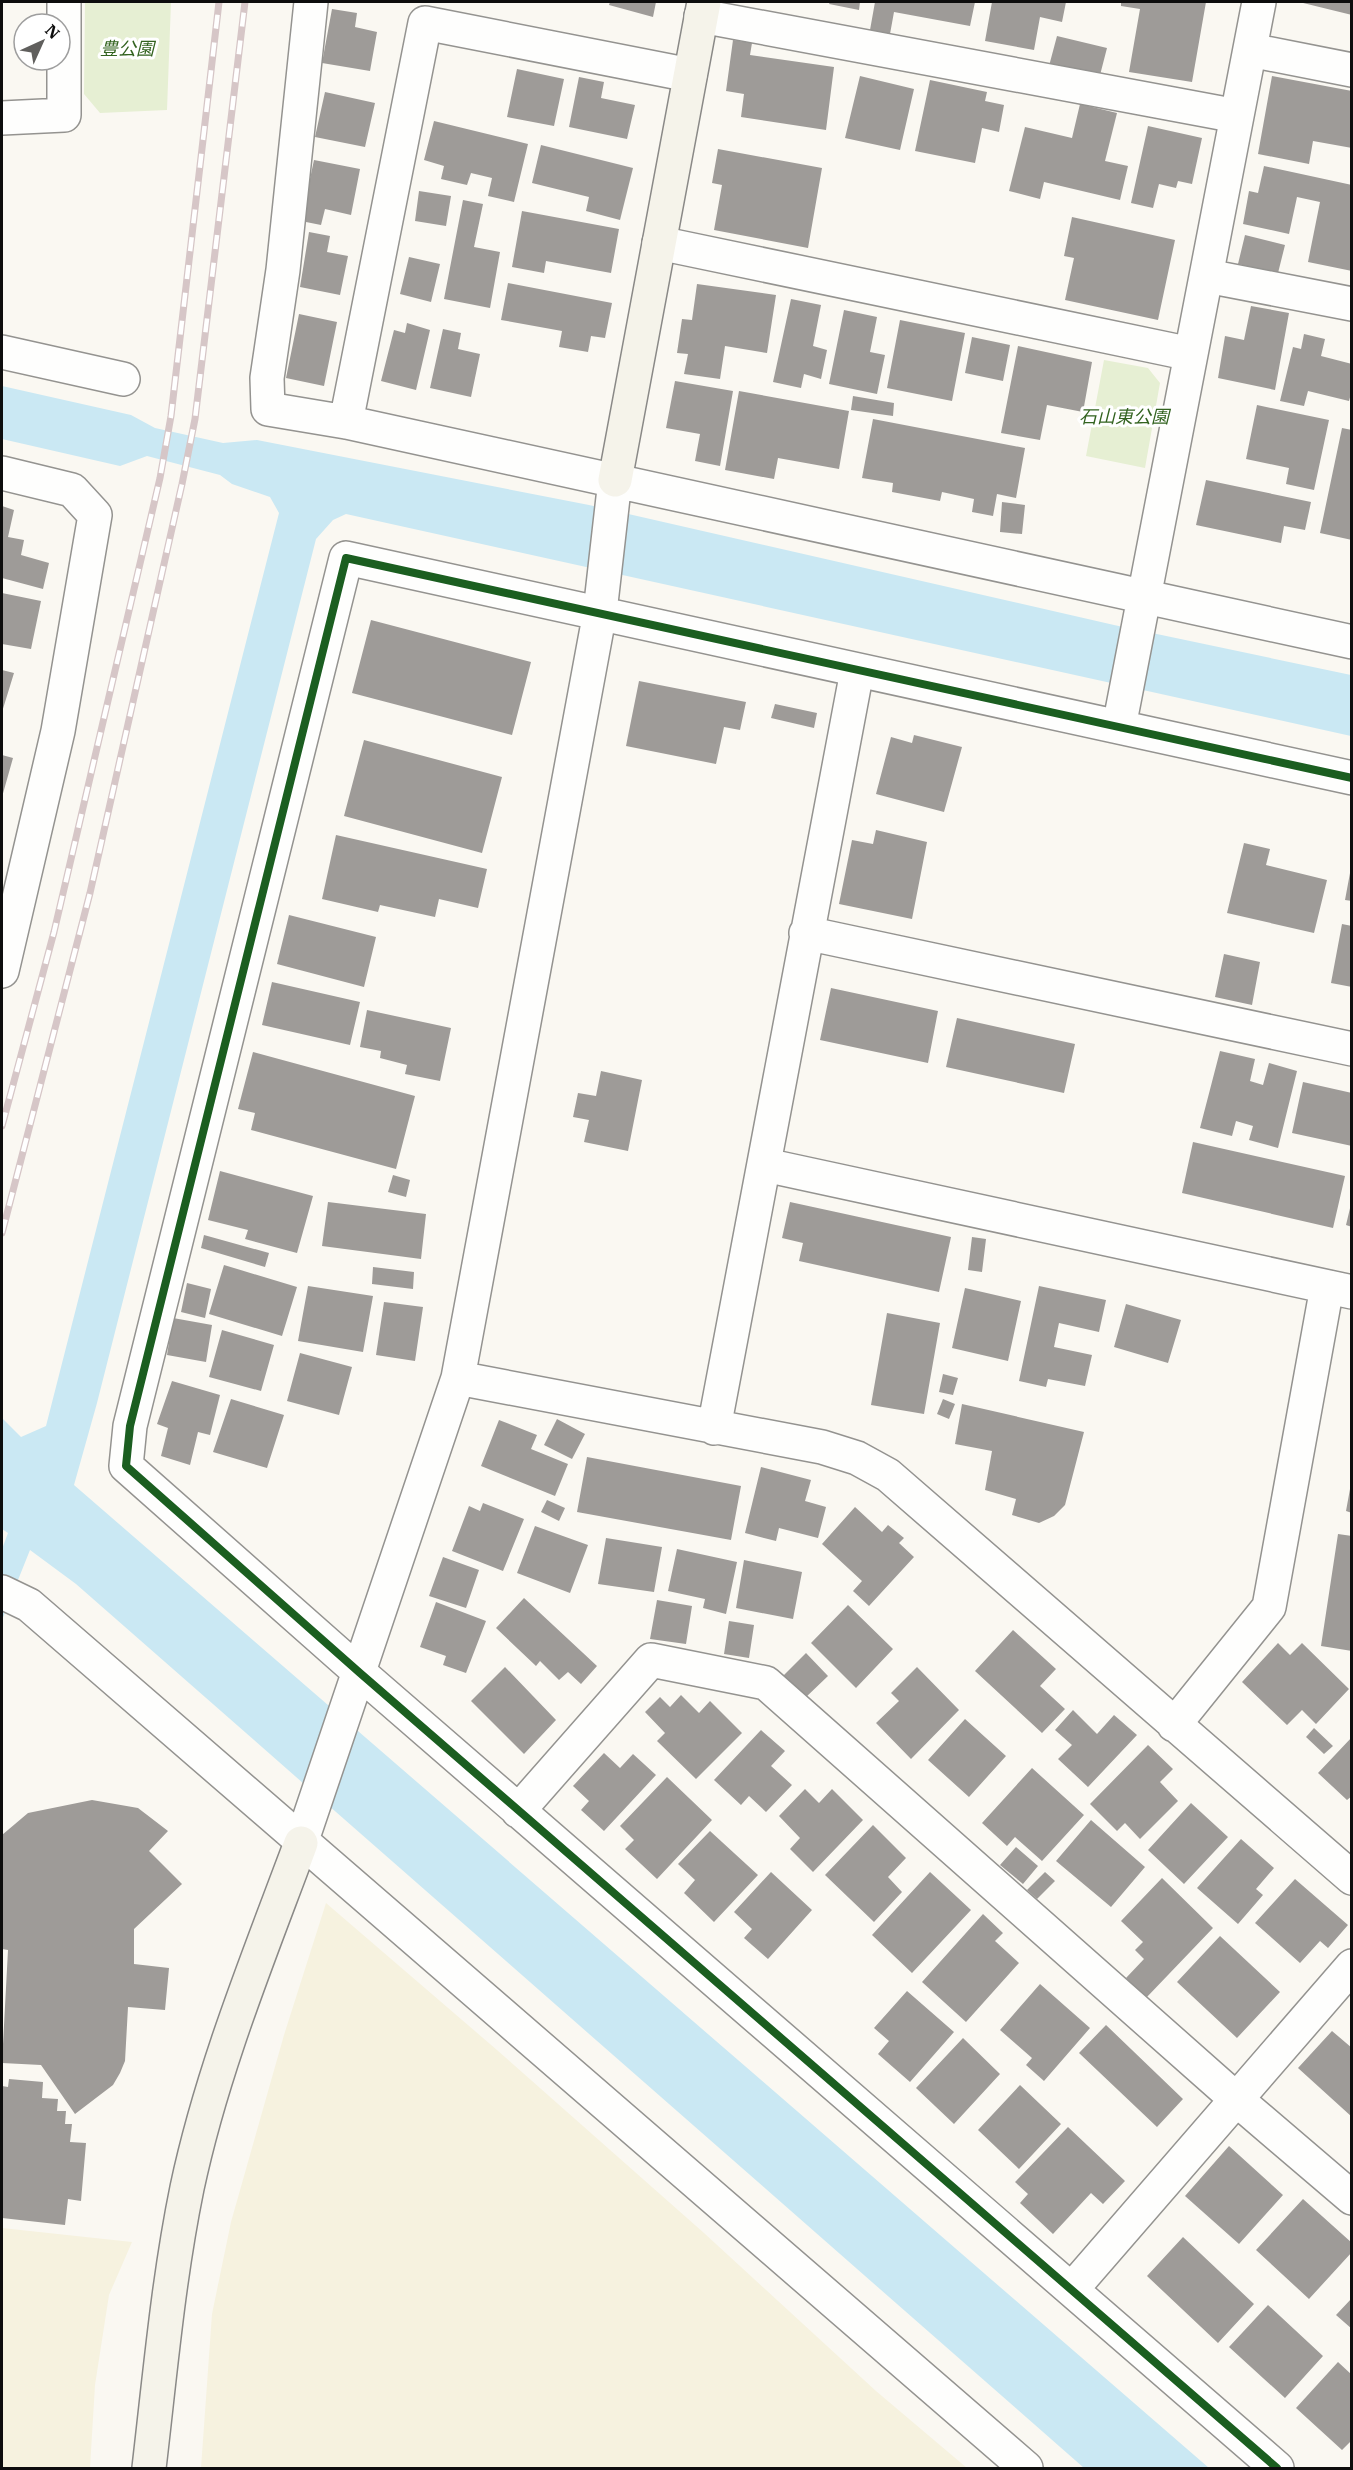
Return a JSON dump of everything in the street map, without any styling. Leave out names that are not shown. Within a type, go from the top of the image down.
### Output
[{"type":"street","points":[[2,118],[64,115],[64,2]]},
{"type":"street","points":[[311,2],[289,213],[267,378],[268,409],[346,422],[614,493],[1141,610],[1352,642]]},
{"type":"street","points":[[1119,727],[1259,2]]},
{"type":"street","points":[[149,2469],[175,2254],[187,2187],[210,2101],[242,2003],[302,1843],[458,1378],[602,597],[614,493],[703,9],[1237,116]]},
{"type":"street","points":[[346,422],[426,22],[690,75]]},
{"type":"street","points":[[1250,50],[1352,70]]},
{"type":"street","points":[[659,243],[1191,354]]},
{"type":"street","points":[[1207,276],[1352,304]]},
{"type":"street","points":[[2,352],[123,379]]},
{"type":"street","points":[[2,473],[72,490],[95,515],[58,731],[2,971]]},
{"type":"street","points":[[1277,2469],[518,1810],[355,1686],[126,1466],[130,1426],[346,558],[602,597],[857,671],[1352,778]]},
{"type":"street","points":[[714,1428],[857,671]]},
{"type":"street","points":[[806,933],[1352,1049]]},
{"type":"street","points":[[765,1165],[1339,1290],[1269,1607],[1174,1725]]},
{"type":"street","points":[[458,1378],[822,1447],[857,1458],[888,1475],[1352,1878]]},
{"type":"street","points":[[15,1599],[302,1843],[1026,2469]]},
{"type":"street","points":[[518,1810],[651,1660],[766,1683],[1236,2099],[1352,2198]]},
{"type":"street","points":[[1072,2289],[1352,1966]]},
{"type":"shaded area","points":[[326,1903],[497,2050],[704,2233],[876,2391],[967,2468],[201,2468],[212,2314],[231,2222],[284,2035]]},
{"type":"shaded area","points":[[2,2228],[132,2242],[109,2295],[95,2385],[90,2468],[2,2468]]},
{"type":"green space","name":"豊公園","points":[[85,2],[171,2],[167,110],[100,113],[84,94]]},
{"type":"green space","name":"石山東公園","points":[[1104,360],[1148,368],[1160,383],[1145,468],[1086,456]]},
{"type":"water","points":[[2,386],[131,415],[155,428],[223,443],[257,440],[589,505],[1114,625],[1351,675],[1351,736],[346,514],[333,520],[316,539],[97,1403],[74,1485],[1209,2468],[1084,2468],[76,1584],[30,1550],[2,1620],[2,1549],[8,1533],[2,1529],[2,1418],[21,1437],[46,1426],[279,513],[270,497],[232,484],[220,475],[147,456],[120,466],[2,439]]},
{"type":"building","points":[[610,2],[656,2],[653,17],[609,5]]},
{"type":"building","points":[[830,2],[860,2],[859,10],[829,4]]},
{"type":"building","points":[[875,2],[975,2],[970,26],[894,12],[890,34],[870,30]]},
{"type":"building","points":[[992,2],[1066,2],[1062,22],[1040,17],[1034,50],[985,41]]},
{"type":"building","points":[[1121,2],[1206,2],[1192,82],[1129,72],[1140,9],[1121,6]]},
{"type":"building","points":[[1299,2],[1352,2],[1352,15]]},
{"type":"building","points":[[332,9],[357,13],[355,27],[377,32],[370,71],[322,63]]},
{"type":"building","points":[[1057,36],[1107,48],[1099,79],[1049,66]]},
{"type":"building","points":[[733,40],[752,43],[750,55],[834,67],[826,130],[741,117],[744,94],[726,91]]},
{"type":"building","points":[[517,69],[564,79],[554,126],[507,117]]},
{"type":"building","points":[[860,76],[914,89],[900,150],[845,138]]},
{"type":"building","points":[[1272,76],[1352,91],[1352,148],[1313,141],[1309,164],[1258,154]]},
{"type":"building","points":[[579,77],[604,82],[601,98],[635,105],[627,139],[569,127]]},
{"type":"building","points":[[930,80],[987,92],[985,101],[1004,105],[999,132],[982,128],[975,163],[915,151]]},
{"type":"building","points":[[325,92],[375,103],[365,147],[315,137]]},
{"type":"building","points":[[1080,104],[1117,113],[1105,161],[1128,166],[1120,200],[1044,182],[1040,199],[1009,191],[1025,127],[1072,138]]},
{"type":"building","points":[[434,121],[528,144],[514,202],[488,196],[492,178],[471,173],[467,185],[441,179],[444,166],[424,160]]},
{"type":"building","points":[[1148,126],[1202,138],[1192,184],[1178,181],[1176,188],[1159,184],[1153,208],[1131,203]]},
{"type":"building","points":[[541,145],[633,168],[620,220],[586,211],[589,197],[532,183]]},
{"type":"building","points":[[718,149],[822,168],[808,248],[714,230],[722,185],[712,183]]},
{"type":"building","points":[[314,160],[360,169],[351,215],[325,209],[321,225],[301,221]]},
{"type":"building","points":[[1264,166],[1352,185],[1352,271],[1308,262],[1320,202],[1297,197],[1289,234],[1243,224],[1249,191],[1258,193]]},
{"type":"building","points":[[419,191],[451,196],[446,226],[415,221]]},
{"type":"building","points":[[463,200],[483,204],[474,247],[500,252],[490,308],[444,299]]},
{"type":"building","points":[[522,211],[619,229],[611,273],[546,261],[544,273],[512,267]]},
{"type":"building","points":[[1072,217],[1175,240],[1158,320],[1065,300],[1074,258],[1064,256]]},
{"type":"building","points":[[309,232],[330,236],[327,252],[348,256],[340,295],[300,287]]},
{"type":"building","points":[[1245,235],[1285,245],[1278,273],[1238,264]]},
{"type":"building","points":[[409,257],[440,264],[431,302],[400,294]]},
{"type":"building","points":[[508,283],[612,303],[605,338],[591,336],[588,352],[559,347],[562,331],[501,320]]},
{"type":"building","points":[[697,284],[776,295],[767,353],[725,346],[720,379],[684,374],[688,354],[677,353],[682,319],[692,320]]},
{"type":"building","points":[[791,299],[821,305],[813,346],[827,350],[821,379],[804,374],[801,388],[773,382]]},
{"type":"building","points":[[1251,306],[1289,313],[1275,390],[1218,378],[1225,336],[1244,340]]},
{"type":"building","points":[[844,310],[877,317],[870,352],[885,355],[877,394],[829,384]]},
{"type":"building","points":[[299,314],[337,322],[324,386],[286,378]]},
{"type":"building","points":[[900,320],[965,333],[952,401],[887,388]]},
{"type":"building","points":[[407,323],[430,330],[416,390],[381,381],[394,330],[405,333]]},
{"type":"building","points":[[443,329],[461,333],[458,349],[480,354],[471,397],[430,388]]},
{"type":"building","points":[[1304,334],[1325,339],[1321,356],[1352,364],[1352,390],[1349,401],[1308,391],[1304,406],[1280,401],[1293,347],[1301,349]]},
{"type":"building","points":[[972,337],[1010,345],[1003,381],[965,373]]},
{"type":"building","points":[[1018,346],[1092,362],[1083,412],[1047,405],[1040,440],[1001,433]]},
{"type":"building","points":[[675,381],[733,391],[720,466],[695,461],[700,434],[666,428]]},
{"type":"building","points":[[739,391],[849,411],[839,469],[778,458],[774,479],[725,470]]},
{"type":"building","points":[[853,396],[894,403],[893,416],[851,410]]},
{"type":"building","points":[[1257,405],[1329,420],[1314,490],[1286,484],[1289,468],[1246,459]]},
{"type":"building","points":[[873,419],[1025,448],[1016,498],[997,494],[993,516],[972,512],[974,499],[942,492],[940,501],[892,492],[893,483],[862,478]]},
{"type":"building","points":[[1342,428],[1352,430],[1352,540],[1320,533]]},
{"type":"building","points":[[1206,480],[1311,502],[1305,530],[1284,526],[1281,543],[1196,525]]},
{"type":"building","points":[[1002,502],[1025,505],[1022,534],[1000,532]]},
{"type":"building","points":[[2,506],[14,510],[8,537],[24,540],[21,555],[49,563],[43,589],[2,578]]},
{"type":"building","points":[[2,593],[41,601],[31,649],[2,644]]},
{"type":"building","points":[[371,620],[531,662],[512,735],[352,693]]},
{"type":"building","points":[[2,670],[14,673],[2,712]]},
{"type":"building","points":[[639,681],[746,702],[740,730],[724,727],[716,764],[626,746]]},
{"type":"building","points":[[775,704],[817,713],[814,728],[771,718]]},
{"type":"building","points":[[914,735],[962,747],[944,812],[876,794],[891,737],[912,743]]},
{"type":"building","points":[[364,740],[502,777],[482,853],[344,816]]},
{"type":"building","points":[[2,755],[13,758],[2,797]]},
{"type":"building","points":[[876,830],[927,842],[912,919],[839,904],[852,840],[873,844]]},
{"type":"building","points":[[336,835],[487,869],[478,908],[439,899],[435,917],[380,905],[378,912],[322,899]]},
{"type":"building","points":[[1244,843],[1270,849],[1266,865],[1327,880],[1314,933],[1227,913]]},
{"type":"building","points":[[1350,873],[1352,873],[1352,901],[1345,900]]},
{"type":"building","points":[[289,915],[376,937],[364,987],[277,964]]},
{"type":"building","points":[[1342,924],[1352,926],[1352,987],[1331,983]]},
{"type":"building","points":[[1224,954],[1260,962],[1252,1005],[1215,997]]},
{"type":"building","points":[[272,982],[360,1002],[350,1045],[262,1025]]},
{"type":"building","points":[[831,988],[938,1011],[928,1063],[820,1040]]},
{"type":"building","points":[[367,1010],[451,1028],[440,1081],[405,1074],[407,1065],[380,1058],[381,1051],[360,1047]]},
{"type":"building","points":[[957,1018],[1075,1044],[1064,1093],[946,1067]]},
{"type":"building","points":[[1220,1051],[1255,1059],[1250,1081],[1263,1085],[1269,1063],[1297,1071],[1278,1148],[1249,1140],[1253,1126],[1236,1121],[1232,1136],[1200,1128]]},
{"type":"building","points":[[253,1052],[415,1096],[396,1169],[251,1130],[255,1113],[238,1109]]},
{"type":"building","points":[[601,1071],[642,1080],[628,1151],[584,1142],[589,1120],[573,1117],[578,1093],[596,1096]]},
{"type":"building","points":[[1303,1082],[1352,1093],[1352,1146],[1292,1133]]},
{"type":"building","points":[[1193,1142],[1345,1176],[1333,1228],[1182,1193]]},
{"type":"building","points":[[220,1171],[313,1196],[297,1253],[245,1239],[248,1230],[208,1220]]},
{"type":"building","points":[[393,1175],[410,1180],[406,1197],[388,1192]]},
{"type":"building","points":[[328,1202],[426,1214],[421,1259],[322,1246]]},
{"type":"building","points":[[790,1202],[951,1237],[939,1292],[799,1261],[803,1243],[782,1238]]},
{"type":"building","points":[[1352,1204],[1352,1227],[1346,1225]]},
{"type":"building","points":[[204,1235],[269,1253],[265,1267],[201,1248]]},
{"type":"building","points":[[972,1237],[986,1239],[982,1272],[968,1270]]},
{"type":"building","points":[[224,1265],[297,1287],[282,1336],[209,1314]]},
{"type":"building","points":[[373,1267],[414,1272],[413,1289],[372,1284]]},
{"type":"building","points":[[187,1283],[211,1289],[205,1318],[181,1312]]},
{"type":"building","points":[[308,1286],[373,1296],[363,1352],[298,1341]]},
{"type":"building","points":[[1039,1286],[1106,1300],[1099,1332],[1059,1323],[1054,1347],[1092,1355],[1085,1386],[1048,1379],[1046,1387],[1019,1381]]},
{"type":"building","points":[[965,1288],[1021,1301],[1008,1361],[952,1348]]},
{"type":"building","points":[[384,1302],[423,1307],[415,1361],[376,1355]]},
{"type":"building","points":[[1126,1304],[1181,1320],[1168,1363],[1114,1347]]},
{"type":"building","points":[[887,1313],[940,1323],[924,1414],[871,1405]]},
{"type":"building","points":[[173,1318],[212,1325],[206,1362],[167,1355]]},
{"type":"building","points":[[222,1330],[274,1345],[261,1391],[209,1377]]},
{"type":"building","points":[[300,1353],[352,1367],[339,1415],[287,1401]]},
{"type":"building","points":[[943,1374],[958,1378],[953,1395],[939,1392]]},
{"type":"building","points":[[172,1381],[220,1395],[210,1435],[198,1432],[190,1465],[161,1456],[168,1428],[157,1424]]},
{"type":"building","points":[[231,1399],[284,1415],[267,1468],[213,1452]]},
{"type":"building","points":[[943,1399],[955,1404],[949,1419],[937,1414]]},
{"type":"building","points":[[962,1404],[1084,1432],[1065,1505],[1054,1516],[1039,1523],[1012,1515],[1016,1499],[985,1490],[992,1451],[955,1444]]},
{"type":"building","points":[[557,1419],[585,1434],[572,1459],[544,1445]]},
{"type":"building","points":[[499,1420],[537,1435],[531,1449],[568,1464],[555,1496],[481,1466]]},
{"type":"building","points":[[587,1457],[741,1486],[731,1540],[577,1512]]},
{"type":"building","points":[[761,1467],[811,1480],[805,1501],[826,1507],[818,1538],[779,1528],[776,1541],[745,1533]]},
{"type":"building","points":[[1350,1489],[1352,1490],[1352,1513],[1346,1511]]},
{"type":"building","points":[[547,1500],[565,1508],[559,1521],[541,1512]]},
{"type":"building","points":[[483,1503],[524,1519],[503,1571],[452,1551],[469,1506],[480,1511]]},
{"type":"building","points":[[855,1507],[882,1532],[888,1525],[904,1538],[899,1543],[914,1557],[869,1606],[853,1591],[862,1581],[822,1544]]},
{"type":"building","points":[[535,1526],[588,1545],[570,1593],[517,1573]]},
{"type":"building","points":[[1338,1534],[1352,1536],[1352,1651],[1321,1646]]},
{"type":"building","points":[[606,1538],[662,1547],[654,1592],[598,1584]]},
{"type":"building","points":[[677,1549],[737,1562],[726,1614],[703,1608],[705,1599],[668,1591]]},
{"type":"building","points":[[443,1557],[479,1570],[466,1608],[429,1596]]},
{"type":"building","points":[[744,1560],[802,1572],[793,1619],[736,1608]]},
{"type":"building","points":[[524,1598],[597,1666],[581,1684],[568,1672],[559,1680],[540,1661],[536,1666],[496,1628]]},
{"type":"building","points":[[657,1600],[692,1606],[686,1644],[650,1639]]},
{"type":"building","points":[[436,1602],[486,1621],[466,1673],[443,1665],[446,1656],[420,1647]]},
{"type":"building","points":[[848,1605],[893,1649],[856,1688],[811,1643]]},
{"type":"building","points":[[729,1621],[754,1625],[749,1658],[724,1654]]},
{"type":"building","points":[[1013,1630],[1056,1669],[1040,1686],[1065,1709],[1042,1733],[975,1671]]},
{"type":"building","points":[[1278,1643],[1290,1655],[1302,1643],[1349,1689],[1316,1724],[1302,1710],[1287,1725],[1242,1682]]},
{"type":"building","points":[[806,1653],[828,1676],[804,1699],[782,1677]]},
{"type":"building","points":[[505,1667],[556,1720],[524,1754],[471,1701]]},
{"type":"building","points":[[917,1667],[959,1710],[911,1759],[876,1723],[899,1701],[891,1693]]},
{"type":"building","points":[[681,1695],[699,1713],[710,1701],[742,1733],[696,1779],[657,1741],[665,1733],[645,1712],[660,1697],[670,1707]]},
{"type":"building","points":[[1073,1710],[1097,1734],[1114,1715],[1137,1735],[1088,1787],[1058,1759],[1072,1745],[1055,1730]]},
{"type":"building","points":[[965,1719],[1006,1756],[969,1797],[928,1760]]},
{"type":"building","points":[[1314,1728],[1333,1746],[1324,1754],[1306,1737]]},
{"type":"building","points":[[761,1730],[785,1751],[771,1766],[792,1785],[766,1812],[749,1796],[741,1805],[714,1780]]},
{"type":"building","points":[[1352,1737],[1352,1796],[1347,1800],[1318,1773]]},
{"type":"building","points":[[1148,1745],[1173,1769],[1160,1782],[1178,1801],[1140,1839],[1125,1823],[1117,1831],[1090,1804]]},
{"type":"building","points":[[604,1753],[620,1768],[633,1754],[656,1775],[604,1831],[581,1810],[589,1801],[573,1786]]},
{"type":"building","points":[[1032,1768],[1084,1815],[1042,1861],[1015,1837],[1007,1846],[982,1823]]},
{"type":"building","points":[[667,1777],[712,1820],[657,1879],[625,1849],[634,1840],[620,1826]]},
{"type":"building","points":[[805,1789],[819,1803],[832,1789],[863,1820],[813,1872],[790,1849],[800,1838],[779,1816]]},
{"type":"building","points":[[92,1800],[138,1808],[168,1831],[149,1851],[182,1884],[134,1929],[134,1964],[169,1968],[165,2010],[128,2007],[125,2061],[120,2073],[113,2085],[75,2114],[41,2065],[2,2063],[8,1950],[2,1949],[2,1835],[28,1813]]},
{"type":"building","points":[[1191,1803],[1228,1837],[1184,1884],[1148,1850]]},
{"type":"building","points":[[1091,1820],[1145,1867],[1111,1907],[1056,1861]]},
{"type":"building","points":[[873,1825],[906,1858],[888,1877],[902,1892],[874,1922],[825,1875]]},
{"type":"building","points":[[710,1831],[758,1875],[714,1922],[684,1893],[695,1880],[678,1864]]},
{"type":"building","points":[[1241,1839],[1274,1868],[1256,1889],[1263,1895],[1238,1924],[1197,1888]]},
{"type":"building","points":[[1016,1847],[1038,1866],[1023,1884],[1000,1865]]},
{"type":"building","points":[[771,1872],[812,1910],[768,1959],[744,1938],[752,1929],[734,1912]]},
{"type":"building","points":[[930,1872],[971,1910],[912,1973],[872,1935]]},
{"type":"building","points":[[1045,1872],[1055,1881],[1037,1899],[1027,1890]]},
{"type":"building","points":[[1162,1878],[1213,1928],[1146,1998],[1126,1978],[1144,1959],[1135,1950],[1143,1942],[1121,1921]]},
{"type":"building","points":[[1295,1879],[1348,1925],[1328,1948],[1320,1941],[1300,1963],[1255,1923]]},
{"type":"building","points":[[983,1914],[1003,1933],[995,1941],[1019,1963],[966,2022],[922,1982]]},
{"type":"building","points":[[1220,1936],[1280,1992],[1237,2038],[1177,1982]]},
{"type":"building","points":[[1040,1984],[1090,2028],[1044,2081],[1026,2065],[1032,2058],[1000,2030]]},
{"type":"building","points":[[907,1991],[954,2032],[910,2082],[878,2054],[889,2041],[874,2028]]},
{"type":"building","points":[[1106,2025],[1183,2099],[1157,2127],[1079,2053]]},
{"type":"building","points":[[1332,2031],[1352,2048],[1352,2117],[1298,2068]]},
{"type":"building","points":[[963,2038],[1000,2074],[954,2124],[916,2088]]},
{"type":"building","points":[[9,2079],[43,2082],[42,2098],[58,2099],[57,2111],[66,2111],[65,2124],[72,2124],[70,2142],[86,2143],[81,2201],[68,2199],[65,2225],[2,2218],[2,2086],[8,2087]]},
{"type":"building","points":[[1020,2085],[1061,2124],[1019,2169],[978,2130]]},
{"type":"building","points":[[1068,2127],[1125,2181],[1103,2204],[1091,2193],[1053,2234],[1020,2203],[1028,2194],[1015,2182]]},
{"type":"building","points":[[1229,2146],[1283,2195],[1239,2244],[1185,2196]]},
{"type":"building","points":[[1303,2199],[1352,2243],[1352,2252],[1309,2299],[1256,2250]]},
{"type":"building","points":[[1183,2237],[1254,2304],[1218,2343],[1147,2276]]},
{"type":"building","points":[[1352,2298],[1352,2329],[1336,2315]]},
{"type":"building","points":[[1268,2305],[1323,2356],[1285,2398],[1229,2347]]},
{"type":"building","points":[[1338,2362],[1352,2375],[1352,2440],[1342,2450],[1296,2408]]},
{"type":"railway","points":[[2,1126],[54,932],[160,478],[171,416],[219,2]]},
{"type":"railway","points":[[2,1233],[90,893],[195,419],[245,2]]},
{"type":"cycle path","points":[[1277,2468],[360,1673],[126,1466],[130,1426],[346,558],[1352,778]]}]
